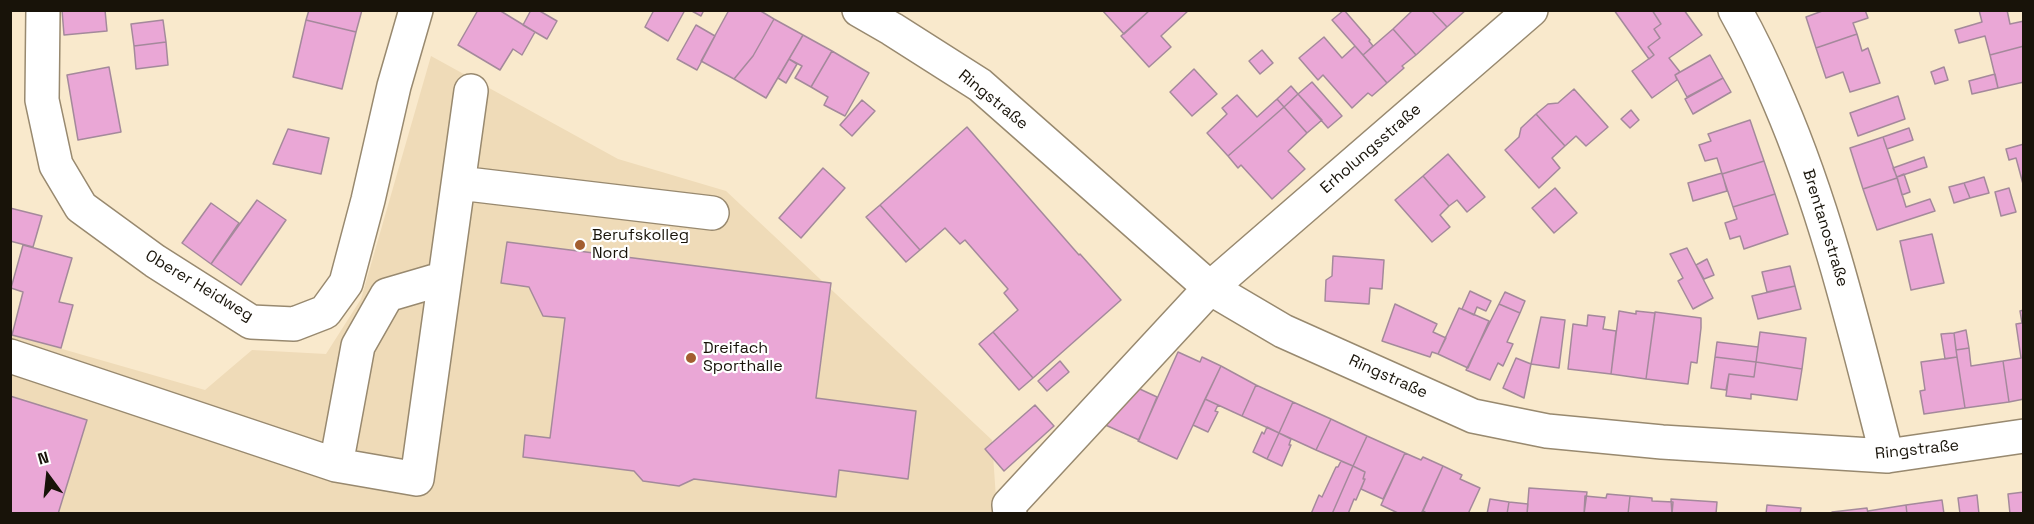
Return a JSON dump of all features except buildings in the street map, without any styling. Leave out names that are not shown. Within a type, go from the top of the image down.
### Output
[{"type":"street","name":"Oberer Heidweg","points":[[42,10],[42,100],[56,165],[81,207],[155,261],[251,322],[294,324],[325,312],[346,283],[394,86],[416,10]]},
{"type":"street","name":"Ringstraße","points":[[859,10],[980,85],[1210,288],[1283,330],[1473,416],[1547,431],[1662,442],[1887,456],[2024,436]]},
{"type":"street","name":"Erholungsstraße","points":[[1010,513],[1009,505],[1210,288],[1531,10]]},
{"type":"street","name":"Brentanostraße","points":[[1735,10],[1753,41],[1800,150],[1841,279],[1887,456]]},
{"type":"street","points":[[10,356],[336,465],[417,479],[471,91]]},
{"type":"street","points":[[459,183],[712,213]]},
{"type":"street","points":[[336,465],[358,346],[387,295],[445,278]]},
{"type":"shaded area","name":"Berufskolleg Nord","points":[[431,56],[618,159],[726,191],[992,440],[997,513],[11,513],[10,334],[205,390],[252,350],[326,354],[361,299]]},
{"type":"place","name":"Berufskolleg Nord","points":[[580,245]]},
{"type":"place","name":"Dreifach Sporthalle","points":[[691,358]]}]
